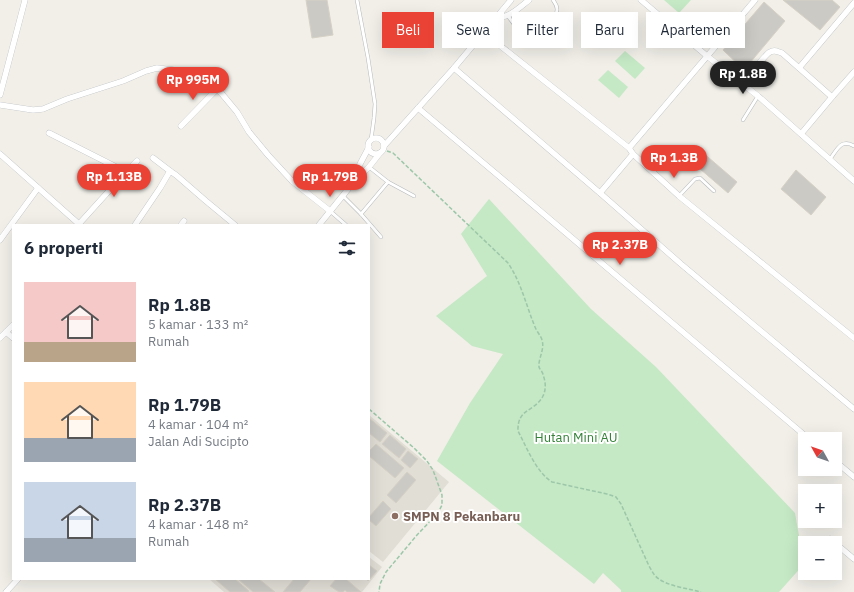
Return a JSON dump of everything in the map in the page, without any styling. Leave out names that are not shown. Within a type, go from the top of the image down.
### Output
[{"type":"street","points":[[0,95],[25,0]]},
{"type":"street","points":[[501,12],[511,0]]},
{"type":"street","points":[[504,18],[529,0]]},
{"type":"street","points":[[641,0],[707,56],[744,84],[854,181]]},
{"type":"street","points":[[629,148],[755,0]]},
{"type":"street","points":[[799,68],[854,3],[850,0]]},
{"type":"street","points":[[320,224],[382,149],[470,48]]},
{"type":"street","points":[[503,48],[629,148],[633,154],[679,196],[854,338]]},
{"type":"street","points":[[744,84],[764,57],[770,52],[776,50],[832,97]]},
{"type":"street","points":[[0,105],[33,110],[43,109],[66,99],[123,81],[157,68],[170,69],[198,76],[217,89],[229,101],[249,132],[292,181],[330,211]]},
{"type":"street","points":[[454,68],[680,264],[854,409]]},
{"type":"street","points":[[801,134],[854,72]]},
{"type":"street","points":[[181,126],[217,89]]},
{"type":"street","points":[[418,108],[802,432]]},
{"type":"street","points":[[50,133],[126,172]]},
{"type":"street","points":[[353,183],[360,164],[369,147],[369,142],[378,138],[382,141],[382,149]]},
{"type":"street","points":[[369,147],[369,150],[376,154],[382,149]]},
{"type":"street","points":[[0,154],[79,224],[137,161]]},
{"type":"street","points":[[600,194],[633,154]]},
{"type":"street","points":[[153,158],[176,175],[235,224]]},
{"type":"street","points":[[136,224],[170,171]]},
{"type":"street","points":[[0,240],[38,188]]},
{"type":"street","points":[[0,338],[12,326]]},
{"type":"street","points":[[6,332],[12,337]]},
{"type":"street","points":[[842,467],[854,477]]},
{"type":"street","points":[[842,549],[854,559]]},
{"type":"street","points":[[6,592],[17,580]]},
{"type":"lane","points":[[357,0],[375,104],[371,140]]},
{"type":"lane","points":[[508,16],[522,32],[534,34],[546,28],[552,22],[557,10],[553,0]]},
{"type":"lane","points":[[743,120],[758,96]]},
{"type":"lane","points":[[830,159],[840,145],[850,143],[854,146]]},
{"type":"lane","points":[[369,166],[388,182],[414,196]]},
{"type":"lane","points":[[679,196],[695,179],[700,178],[714,191]]},
{"type":"lane","points":[[361,214],[388,182]]},
{"type":"lane","points":[[343,196],[370,224]]},
{"type":"lane","points":[[330,211],[345,224]]},
{"type":"lane","points":[[370,224],[381,237]]},
{"type":"path","points":[[382,149],[393,153],[508,263],[518,280],[535,328],[542,339],[543,344],[539,368],[543,374],[545,389],[543,396],[540,402],[521,417],[518,424],[518,431],[540,472],[552,482],[616,497],[621,504],[654,574],[666,583],[701,592]]},
{"type":"path","points":[[370,410],[427,461],[433,470],[442,495],[442,505],[438,513],[417,535],[386,572],[380,584],[379,592]]},
{"type":"shaded area","name":"SMPN 8 Pekanbaru","points":[[370,416],[449,482],[383,562],[370,552]]},
{"type":"shaded area","points":[[370,558],[382,567],[362,592],[224,592],[210,580],[370,580]]},
{"type":"green space","points":[[664,0],[691,0],[680,12],[678,12]]},
{"type":"green space","points":[[625,51],[645,68],[635,79],[615,61]]},
{"type":"green space","points":[[608,70],[628,87],[619,98],[598,80]]},
{"type":"green space","name":"Hutan Mini AU","points":[[489,199],[591,309],[656,367],[795,513],[799,536],[798,571],[779,592],[621,592],[621,590],[603,573],[594,584],[437,461],[470,403],[503,354],[472,346],[436,316],[487,276],[461,234]]},
{"type":"building","points":[[306,0],[327,0],[333,35],[312,38]]},
{"type":"building","points":[[783,0],[832,0],[840,7],[820,30]]},
{"type":"building","points":[[764,2],[785,21],[744,70],[723,50],[725,48],[745,48],[745,24]]},
{"type":"building","points":[[694,145],[737,182],[728,193],[685,156]]},
{"type":"building","points":[[796,170],[826,197],[811,215],[781,189]]},
{"type":"building","points":[[370,419],[387,433],[380,442],[370,434]]},
{"type":"building","points":[[390,435],[406,449],[399,458],[382,444]]},
{"type":"building","points":[[376,444],[404,468],[395,478],[370,457],[370,450]]},
{"type":"building","points":[[408,451],[418,459],[410,468],[401,460]]},
{"type":"building","points":[[407,472],[416,480],[396,503],[387,495]]},
{"type":"building","points":[[383,501],[391,509],[376,526],[370,521],[370,516]]},
{"type":"building","points":[[370,566],[377,571],[370,579]]},
{"type":"building","points":[[216,580],[236,580],[249,591],[248,592],[230,592]]},
{"type":"building","points":[[239,580],[260,580],[275,592],[253,592]]},
{"type":"building","points":[[293,580],[310,580],[300,592],[283,592]]},
{"type":"building","points":[[335,580],[347,580],[361,592],[347,592],[345,590],[343,592],[339,592],[330,586]]},
{"type":"place","name":"SMPN 8 Pekanbaru","points":[[395,516]]}]
